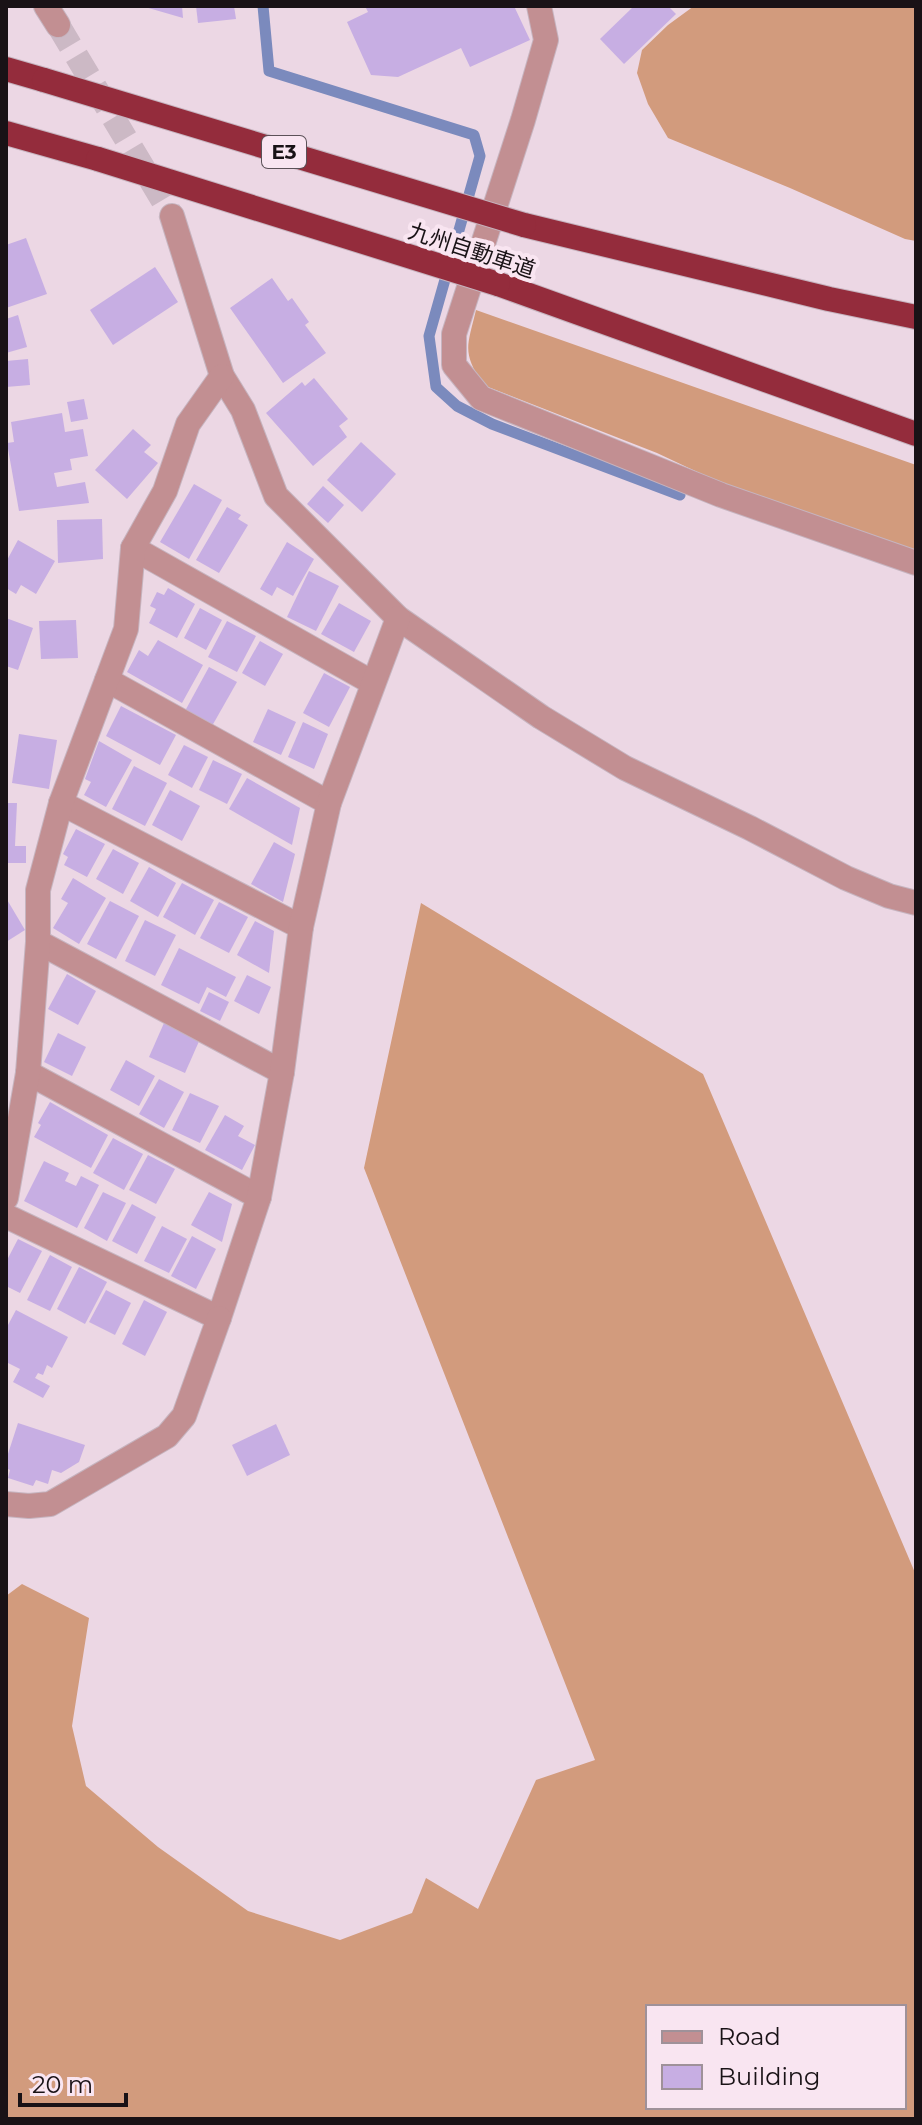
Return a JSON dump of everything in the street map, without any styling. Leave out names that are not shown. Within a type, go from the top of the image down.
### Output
[{"type":"highway","name":"九州自動車道","points":[[6,69],[524,225],[916,317]]},
{"type":"highway","name":"九州自動車道","points":[[6,133],[498,284],[916,434]]},
{"type":"street","points":[[539,6],[546,40],[454,334],[454,365],[481,398],[721,495],[916,563]]},
{"type":"street","points":[[172,216],[222,376],[243,410],[276,496],[398,618],[541,717],[625,768],[846,878],[889,896],[916,903]]},
{"type":"street","points":[[6,1198],[28,1073],[38,942],[38,890],[61,803],[126,629],[133,548],[165,491],[188,424],[222,376]]},
{"type":"street","points":[[133,548],[373,683]]},
{"type":"street","points":[[6,1504],[50,1504],[167,1436],[184,1416],[259,1197],[282,1072],[301,927],[329,803],[398,618]]},
{"type":"street","points":[[107,680],[329,803]]},
{"type":"street","points":[[61,803],[301,927]]},
{"type":"street","points":[[38,942],[282,1072]]},
{"type":"street","points":[[28,1073],[259,1197]]},
{"type":"street","points":[[6,1216],[219,1318]]},
{"type":"shaded area","points":[[694,6],[916,6],[916,241],[668,138],[648,104],[637,73],[642,50]]},
{"type":"shaded area","points":[[476,310],[916,465],[916,550],[729,487],[657,453],[483,385],[468,349]]},
{"type":"shaded area","points":[[421,903],[703,1074],[916,1575],[916,2119],[6,2119],[6,1596],[22,1584],[89,1618],[72,1726],[86,1786],[158,1847],[248,1911],[340,1940],[412,1913],[426,1878],[478,1909],[536,1780],[595,1760],[364,1168]]},
{"type":"building","points":[[182,6],[183,18],[145,7]]},
{"type":"building","points":[[196,6],[234,6],[236,19],[198,23]]},
{"type":"building","points":[[365,6],[514,6],[530,40],[470,67],[461,48],[398,77],[371,75],[347,22],[368,12]]},
{"type":"building","points":[[634,6],[668,6],[676,14],[624,64],[600,39]]},
{"type":"building","points":[[26,238],[47,294],[6,308],[6,245]]},
{"type":"building","points":[[155,267],[178,302],[113,345],[90,310]]},
{"type":"building","points":[[272,278],[288,301],[292,298],[309,322],[305,325],[326,353],[283,383],[230,308]]},
{"type":"building","points":[[18,315],[27,347],[6,353],[6,319]]},
{"type":"building","points":[[28,359],[30,385],[6,387],[6,361]]},
{"type":"building","points":[[314,378],[348,419],[339,426],[347,437],[313,466],[266,413],[302,382],[305,386]]},
{"type":"building","points":[[84,399],[88,419],[71,422],[67,402]]},
{"type":"building","points":[[62,413],[65,432],[83,429],[88,456],[70,459],[72,470],[54,473],[57,487],[85,482],[89,503],[19,511],[7,443],[14,442],[11,422]]},
{"type":"building","points":[[133,429],[151,445],[144,452],[158,463],[127,499],[95,470]]},
{"type":"building","points":[[361,442],[396,474],[362,512],[327,480]]},
{"type":"building","points":[[194,484],[222,500],[189,559],[160,542]]},
{"type":"building","points":[[323,486],[344,505],[328,523],[307,504]]},
{"type":"building","points":[[227,507],[241,515],[238,519],[248,525],[219,573],[196,560]]},
{"type":"building","points":[[102,519],[103,559],[58,563],[57,520]]},
{"type":"building","points":[[18,540],[55,561],[36,594],[21,585],[16,594],[6,588],[6,562]]},
{"type":"building","points":[[287,542],[314,559],[293,596],[277,587],[272,596],[260,589]]},
{"type":"building","points":[[309,571],[339,586],[316,631],[287,617]]},
{"type":"building","points":[[168,588],[195,604],[177,638],[149,623],[156,609],[150,606],[157,592],[164,595]]},
{"type":"building","points":[[339,603],[371,621],[354,652],[321,634]]},
{"type":"building","points":[[200,608],[222,620],[206,650],[184,638]]},
{"type":"building","points":[[6,618],[33,628],[18,670],[6,666]]},
{"type":"building","points":[[76,620],[78,658],[41,659],[39,621]]},
{"type":"building","points":[[227,621],[256,636],[237,672],[208,657]]},
{"type":"building","points":[[158,640],[203,665],[182,703],[127,672],[139,650],[148,656]]},
{"type":"building","points":[[260,641],[283,654],[265,686],[242,673]]},
{"type":"building","points":[[209,667],[237,682],[212,726],[185,711]]},
{"type":"building","points":[[324,673],[350,687],[329,727],[303,713]]},
{"type":"building","points":[[121,706],[176,735],[160,765],[106,736]]},
{"type":"building","points":[[268,709],[296,722],[281,755],[253,742]]},
{"type":"building","points":[[303,722],[328,734],[314,769],[288,757]]},
{"type":"building","points":[[19,734],[57,740],[49,789],[12,783]]},
{"type":"building","points":[[99,741],[132,760],[106,807],[84,795],[91,782],[85,779]]},
{"type":"building","points":[[184,745],[208,757],[192,788],[168,775]]},
{"type":"building","points":[[213,760],[242,774],[227,804],[199,790]]},
{"type":"building","points":[[134,766],[167,783],[145,826],[112,809]]},
{"type":"building","points":[[247,778],[300,808],[292,845],[229,809]]},
{"type":"building","points":[[170,790],[200,806],[182,841],[152,825]]},
{"type":"building","points":[[6,803],[17,803],[15,846],[26,846],[26,863],[6,863]]},
{"type":"building","points":[[76,829],[105,844],[87,877],[64,865],[68,857],[63,854]]},
{"type":"building","points":[[274,842],[295,854],[283,902],[251,884]]},
{"type":"building","points":[[113,849],[139,863],[123,894],[96,879]]},
{"type":"building","points":[[149,867],[176,883],[158,917],[130,901]]},
{"type":"building","points":[[73,878],[106,898],[79,944],[53,928],[68,903],[61,899]]},
{"type":"building","points":[[182,883],[214,900],[195,935],[163,917]]},
{"type":"building","points":[[6,898],[25,930],[6,942]]},
{"type":"building","points":[[110,901],[139,916],[116,959],[87,944]]},
{"type":"building","points":[[219,902],[248,917],[229,953],[200,938]]},
{"type":"building","points":[[145,920],[176,935],[155,976],[125,961]]},
{"type":"building","points":[[255,921],[274,931],[269,973],[237,955]]},
{"type":"building","points":[[179,948],[236,977],[226,997],[207,987],[199,1004],[161,985]]},
{"type":"building","points":[[67,974],[96,991],[78,1025],[48,1009]]},
{"type":"building","points":[[247,975],[271,987],[259,1014],[234,1001]]},
{"type":"building","points":[[209,992],[229,1002],[220,1021],[200,1011]]},
{"type":"building","points":[[164,1023],[200,1039],[185,1073],[149,1057]]},
{"type":"building","points":[[58,1033],[86,1047],[72,1076],[44,1062]]},
{"type":"building","points":[[126,1060],[155,1076],[139,1106],[110,1090]]},
{"type":"building","points":[[159,1079],[184,1092],[164,1128],[139,1114]]},
{"type":"building","points":[[190,1093],[219,1106],[200,1143],[172,1130]]},
{"type":"building","points":[[50,1102],[108,1135],[91,1168],[34,1137]]},
{"type":"building","points":[[225,1115],[244,1126],[238,1136],[255,1145],[242,1170],[205,1150]]},
{"type":"building","points":[[113,1138],[143,1154],[124,1190],[93,1173]]},
{"type":"building","points":[[148,1155],[175,1169],[156,1204],[129,1190]]},
{"type":"building","points":[[44,1161],[69,1173],[65,1181],[76,1186],[81,1176],[99,1185],[77,1228],[24,1201]]},
{"type":"building","points":[[103,1192],[126,1203],[107,1241],[84,1228]]},
{"type":"building","points":[[209,1192],[232,1204],[222,1242],[191,1225]]},
{"type":"building","points":[[132,1204],[156,1217],[137,1254],[112,1241]]},
{"type":"building","points":[[162,1226],[187,1239],[169,1273],[144,1261]]},
{"type":"building","points":[[192,1236],[216,1249],[196,1289],[171,1276]]},
{"type":"building","points":[[18,1239],[42,1251],[20,1293],[6,1286],[6,1262]]},
{"type":"building","points":[[50,1255],[72,1267],[50,1311],[27,1300]]},
{"type":"building","points":[[79,1267],[107,1282],[85,1324],[57,1309]]},
{"type":"building","points":[[106,1290],[131,1303],[115,1335],[89,1322]]},
{"type":"building","points":[[144,1300],[167,1312],[145,1356],[122,1344]]},
{"type":"building","points":[[16,1310],[68,1337],[52,1368],[47,1365],[43,1375],[38,1373],[35,1378],[50,1386],[43,1398],[13,1382],[20,1369],[6,1362],[6,1324]]},
{"type":"building","points":[[18,1423],[85,1445],[79,1462],[61,1473],[52,1470],[48,1484],[36,1480],[33,1486],[8,1478],[10,1470],[6,1468],[6,1460]]},
{"type":"building","points":[[276,1424],[290,1455],[247,1476],[232,1445]]},
{"type":"waterway","points":[[263,6],[269,71],[474,135],[480,156],[429,336],[436,387],[457,406],[492,424],[680,495]]},
{"type":"tunnel","points":[[58,25],[172,216]]}]
